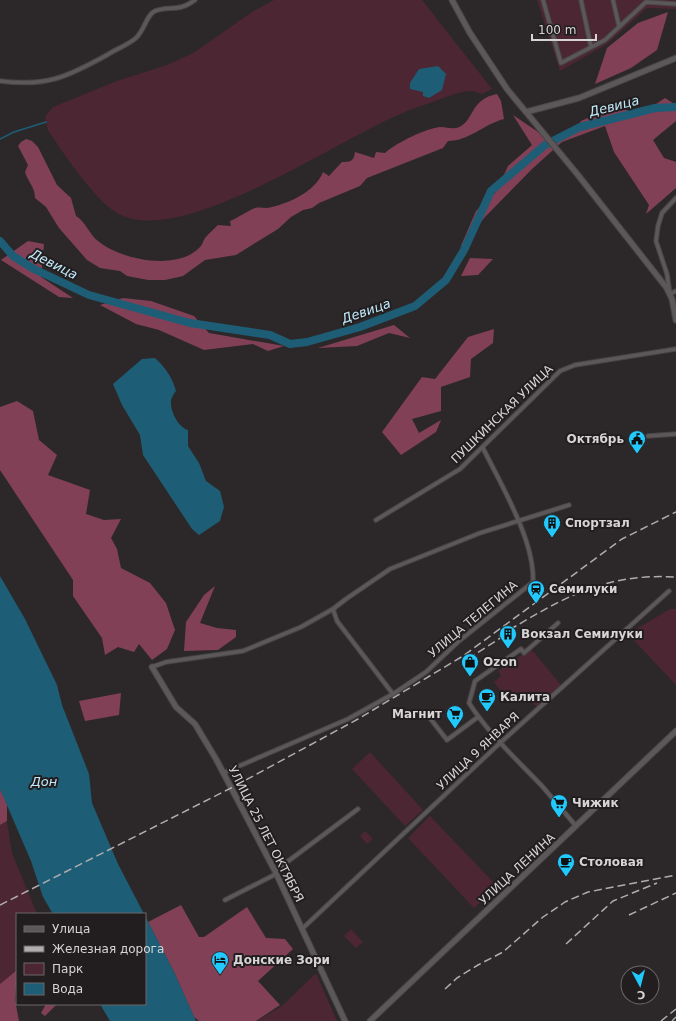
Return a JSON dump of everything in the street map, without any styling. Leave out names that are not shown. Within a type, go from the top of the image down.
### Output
[{"type":"street","points":[[0,81],[23,84],[45,82],[75,73],[136,38],[144,29],[150,15],[155,11],[184,8],[195,0]]},
{"type":"street","points":[[452,0],[470,34],[491,66],[670,294]]},
{"type":"street","points":[[543,0],[561,63],[605,40],[646,1],[676,4]]},
{"type":"street","points":[[581,0],[591,47]]},
{"type":"street","points":[[613,0],[619,26]]},
{"type":"street","points":[[526,112],[579,98],[676,58]]},
{"type":"street","points":[[676,198],[662,213],[656,240],[667,274],[676,320]]},
{"type":"street","points":[[670,294],[676,291]]},
{"type":"street","name":"ПУШКИНСКАЯ УЛИЦА","points":[[376,520],[449,476],[482,448],[560,371],[575,365],[676,349]]},
{"type":"street","points":[[648,436],[676,434]]},
{"type":"street","name":"УЛИЦА ТЕЛЕГИНА","points":[[224,773],[348,719],[393,694],[426,672],[459,641],[533,582],[534,569],[518,520],[482,448]]},
{"type":"street","points":[[152,667],[166,662],[244,651],[301,627],[333,610],[346,599],[390,569],[518,520],[569,505]]},
{"type":"street","name":"УЛИЦА 9 ЯНВАРЯ","points":[[302,928],[500,743],[669,590]]},
{"type":"street","points":[[333,610],[337,621],[393,694]]},
{"type":"street","points":[[558,623],[524,653],[521,649],[474,681],[469,703],[478,718],[576,826]]},
{"type":"street","name":"УЛИЦА 25 ЛЕТ ОКТЯБРЯ","points":[[152,667],[176,707],[195,724],[224,773],[276,873],[347,1021]]},
{"type":"street","points":[[426,713],[447,740],[478,718]]},
{"type":"street","name":"УЛИЦА ЛЕНИНА","points":[[370,1021],[676,731]]},
{"type":"street","points":[[225,900],[276,873],[358,809]]},
{"type":"green space","points":[[274,0],[422,0],[492,89],[482,94],[472,91],[460,92],[421,106],[353,137],[268,182],[224,202],[183,216],[147,221],[117,213],[108,207],[89,187],[48,130],[45,117],[53,107],[117,81],[170,64],[195,52],[252,12]]},
{"type":"green space","points":[[537,0],[676,0],[676,9],[647,8],[607,44],[560,71]]},
{"type":"green space","points":[[670,609],[676,609],[676,685],[628,634]]},
{"type":"green space","points":[[531,649],[561,685],[537,707],[521,692],[508,702],[494,682],[501,676],[498,671]]},
{"type":"green space","points":[[370,752],[423,810],[405,826],[352,769]]},
{"type":"green space","points":[[430,816],[497,886],[474,908],[408,838]]},
{"type":"green space","points":[[7,821],[12,853],[37,913],[16,913],[16,971],[0,984],[0,825]]},
{"type":"green space","points":[[365,831],[373,839],[367,844],[360,836]]},
{"type":"green space","points":[[351,929],[363,942],[356,948],[344,936]]},
{"type":"green space","points":[[316,973],[337,1021],[257,1021],[282,1006]]},
{"type":"shaded area","points":[[668,12],[657,50],[631,68],[595,84],[607,48],[638,23]]},
{"type":"shaded area","points":[[497,94],[501,101],[504,119],[463,138],[448,141],[443,148],[367,178],[360,186],[319,203],[312,208],[303,210],[291,217],[278,229],[236,255],[205,260],[183,276],[165,280],[148,280],[127,276],[120,271],[100,268],[87,260],[59,228],[46,207],[35,198],[34,191],[25,172],[28,165],[18,146],[26,139],[32,141],[38,147],[57,185],[71,198],[76,216],[82,221],[98,241],[108,248],[134,258],[163,261],[189,255],[202,245],[205,238],[218,225],[231,226],[230,221],[252,209],[267,208],[283,204],[300,196],[314,186],[323,172],[329,176],[342,162],[352,160],[355,152],[374,158],[376,152],[385,153],[404,141],[427,130],[441,127],[459,127],[464,124],[482,100]]},
{"type":"shaded area","points":[[665,98],[676,105],[676,121],[653,140],[664,158],[676,162],[676,188],[646,214],[649,205],[614,152],[605,126],[562,142],[532,169],[485,217],[460,248],[476,211],[496,192],[508,166],[532,145],[513,115],[547,138],[573,134],[581,121],[617,105],[638,116]]},
{"type":"shaded area","points":[[28,241],[44,244],[41,277],[73,298],[59,297],[1,260]]},
{"type":"shaded area","points":[[470,258],[493,259],[478,275],[461,276]]},
{"type":"shaded area","points":[[123,298],[151,301],[194,316],[209,333],[284,346],[268,351],[253,344],[204,350],[159,330],[136,324],[100,305]]},
{"type":"shaded area","points":[[394,325],[410,338],[389,333],[357,346],[318,348]]},
{"type":"shaded area","points":[[494,329],[493,343],[471,359],[470,377],[441,387],[441,411],[412,419],[419,433],[441,420],[436,432],[401,455],[382,432],[422,377],[435,379],[468,337]]},
{"type":"shaded area","points":[[17,401],[33,411],[39,440],[57,455],[48,475],[90,490],[86,514],[104,520],[121,519],[111,538],[117,549],[121,568],[150,583],[166,603],[175,630],[167,649],[152,660],[139,644],[134,652],[118,647],[105,655],[102,638],[73,596],[73,580],[0,470],[0,407]]},
{"type":"shaded area","points":[[215,586],[200,623],[217,628],[236,630],[236,637],[218,650],[184,651],[186,622],[204,595]]},
{"type":"shaded area","points":[[121,693],[119,715],[85,721],[79,701]]},
{"type":"shaded area","points":[[0,789],[7,803],[7,821],[0,825]]},
{"type":"shaded area","points":[[181,905],[199,937],[204,937],[247,907],[266,938],[285,939],[293,949],[258,981],[280,1005],[256,1021],[199,1021],[194,1017],[174,972],[148,922]]},
{"type":"shaded area","points":[[16,971],[15,1000],[19,1021],[0,1021],[0,984]]},
{"type":"shaded area","points":[[45,1005],[56,1005],[45,1016],[41,1013]]},
{"type":"water","points":[[438,66],[446,74],[442,90],[429,98],[423,96],[423,92],[410,89],[410,83],[419,69]]},
{"type":"water","points":[[155,358],[168,373],[176,391],[171,400],[173,414],[181,426],[188,430],[188,446],[199,463],[206,481],[220,491],[224,507],[220,521],[199,535],[192,529],[143,455],[140,435],[122,405],[113,384],[142,359]]},
{"type":"water","name":"Дон","points":[[0,576],[25,619],[57,685],[62,705],[89,774],[92,803],[118,864],[143,913],[52,913],[43,897],[31,861],[0,789]]},
{"type":"water","points":[[146,918],[174,972],[196,1021],[110,1021],[101,1005],[146,1005]]},
{"type":"waterway","name":"Девица","points":[[0,241],[13,256],[34,269],[89,295],[190,323],[270,335],[290,344],[307,342],[360,327],[415,306],[446,280],[464,250],[491,191],[545,145],[580,127],[655,108],[676,107]]},
{"type":"waterway","points":[[0,139],[14,132],[46,122]]},
{"type":"railway","points":[[0,905],[231,788],[358,719],[463,656],[622,539],[676,512]]},
{"type":"railway","points":[[499,636],[563,600],[583,591],[626,579],[676,577]]},
{"type":"railway","points":[[468,659],[505,635]]},
{"type":"railway","points":[[445,989],[457,978],[503,952],[543,917],[565,902],[588,892],[676,875]]},
{"type":"railway","points":[[566,944],[613,901],[657,883]]},
{"type":"railway","points":[[629,915],[676,893]]},
{"type":"railway","points":[[661,1021],[676,1009]]},
{"type":"railway","points":[[672,1021],[676,1017]]},
{"type":"place","name":"Октябрь","points":[[637,454]]},
{"type":"place","name":"Спортзал","points":[[552,538]]},
{"type":"place","name":"Семилуки","points":[[536,604]]},
{"type":"place","name":"Вокзал Семилуки","points":[[508,649]]},
{"type":"place","name":"Ozon","points":[[470,677]]},
{"type":"place","name":"Калита","points":[[487,712]]},
{"type":"place","name":"Магнит","points":[[455,729]]},
{"type":"place","name":"Чижик","points":[[559,818]]},
{"type":"place","name":"Столовая","points":[[566,877]]},
{"type":"place","name":"Донские Зори","points":[[220,975]]}]
